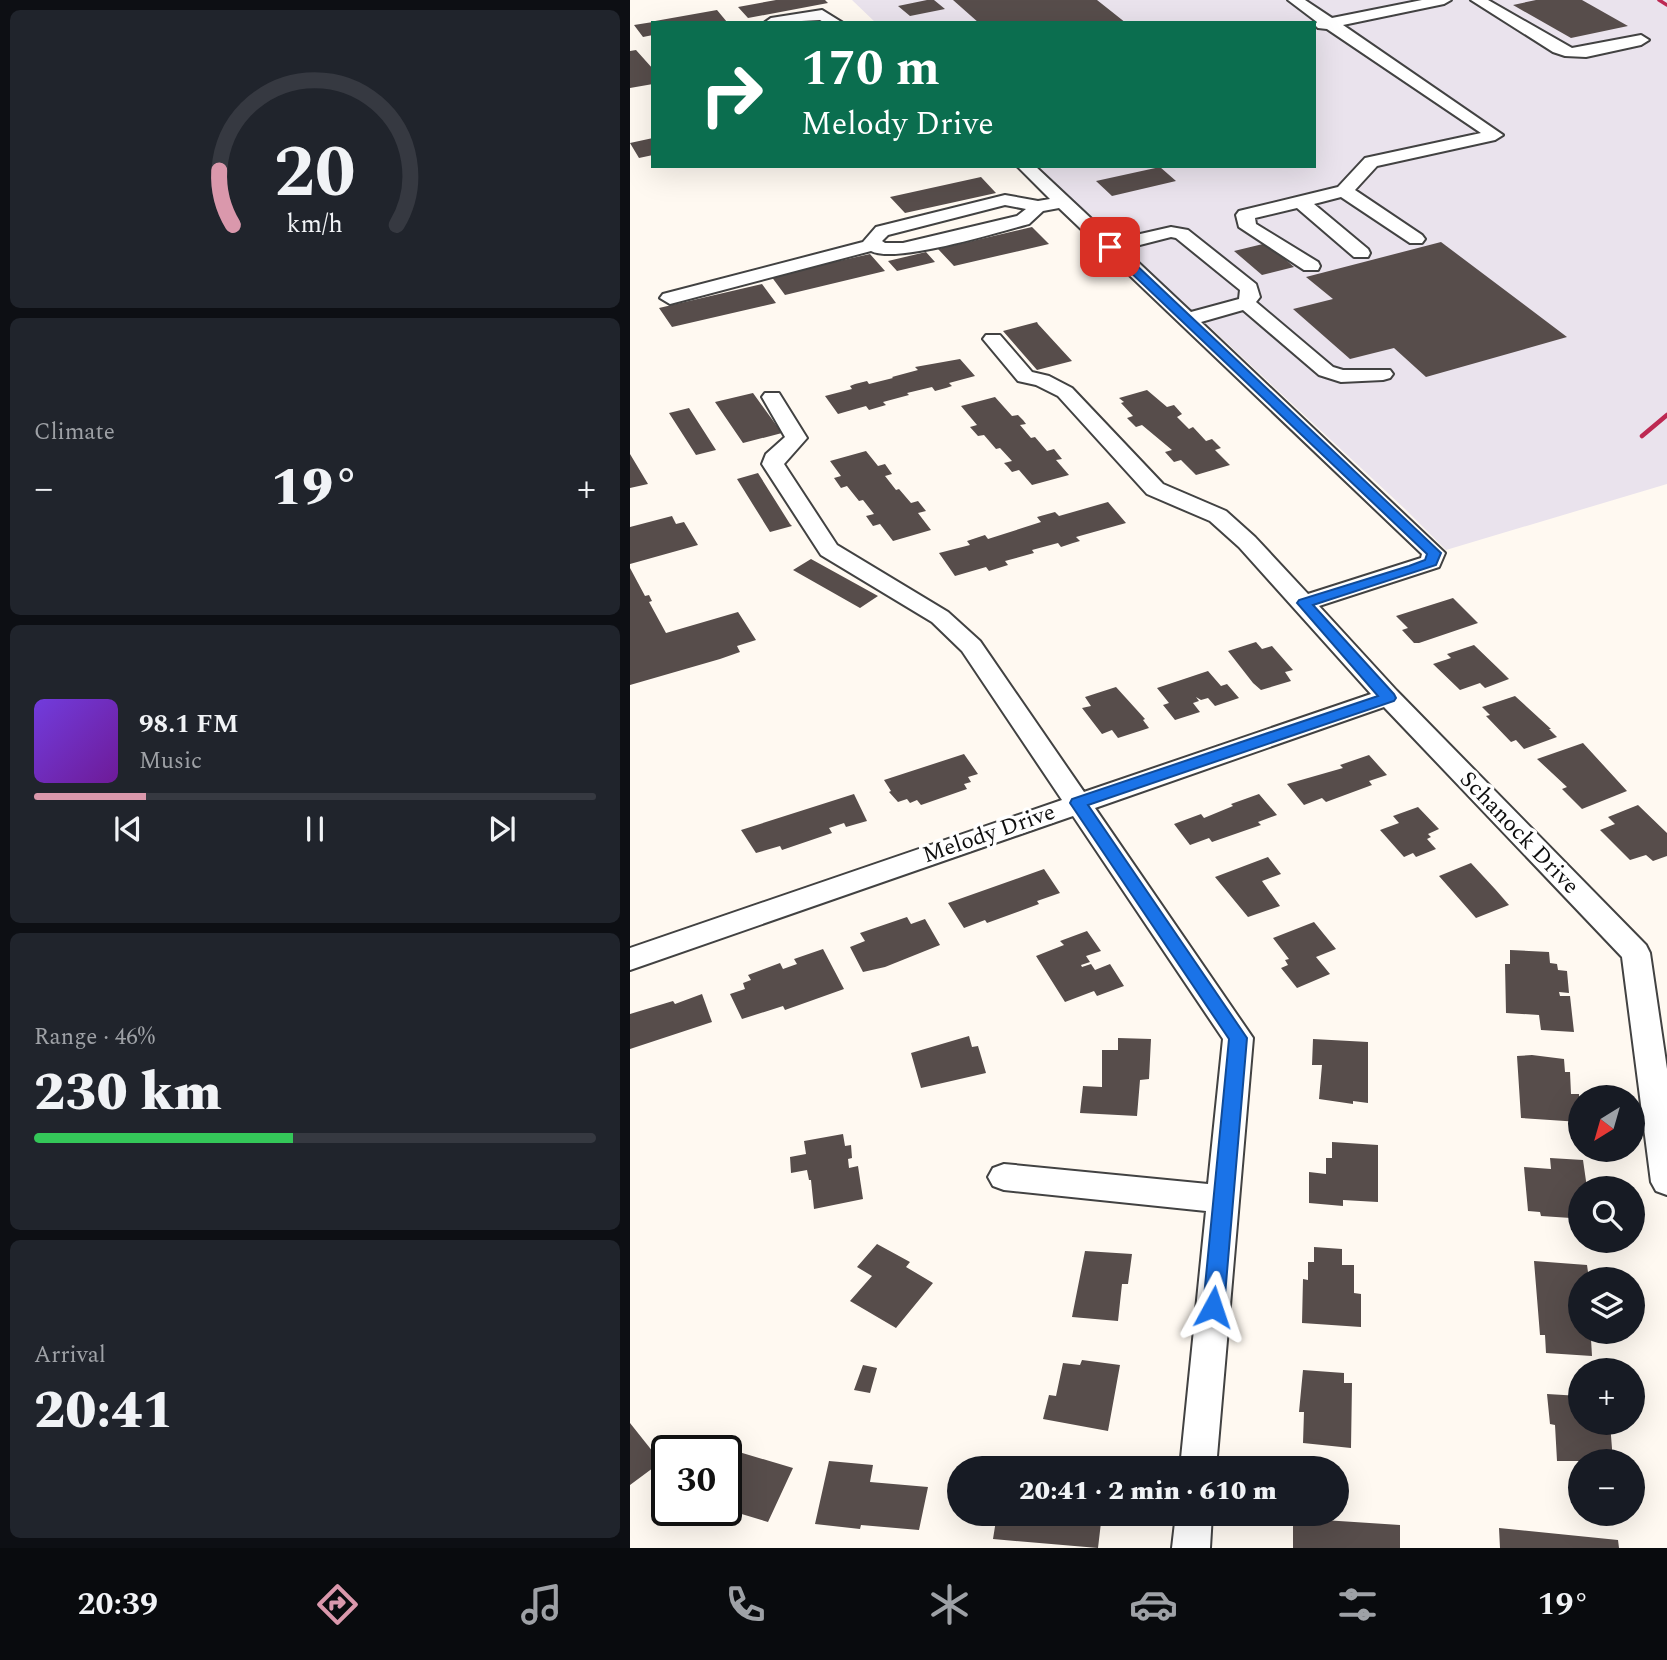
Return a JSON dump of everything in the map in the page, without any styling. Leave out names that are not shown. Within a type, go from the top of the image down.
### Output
[{"type":"street","points":[[1295,0],[1322,25],[1444,0]]},
{"type":"street","points":[[1365,0],[1385,12]]},
{"type":"street","points":[[1478,0],[1558,49],[1571,53],[1640,40]]},
{"type":"street","points":[[784,21],[822,15],[832,21]]},
{"type":"street","points":[[1027,168],[1434,553],[1432,562],[1414,569],[1304,603]]},
{"type":"street","points":[[1344,191],[1416,239]]},
{"type":"street","points":[[670,298],[873,245],[885,250],[903,249],[1023,220],[1037,207],[1062,202]]},
{"type":"street","points":[[1110,247],[1171,232],[1182,234],[1249,288],[1250,297],[1247,303],[1189,319]]},
{"type":"street","points":[[1247,303],[1326,371],[1341,376],[1383,374]]},
{"type":"street","name":"Schanock Drive","points":[[993,339],[1024,377],[1042,380],[1065,392],[1155,489],[1218,516],[1247,542],[1388,698],[1636,953],[1667,1182]]},
{"type":"street","points":[[772,397],[796,438],[774,459],[773,464],[829,550],[940,617],[971,646],[1238,1038],[1199,1456]]},
{"type":"street","name":"Melody Drive","points":[[630,959],[1388,698]]},
{"type":"street","points":[[1004,1177],[1223,1199]]},
{"type":"street","points":[[1191,1548],[1193,1526]]},
{"type":"lane","points":[[1311,266],[1248,227],[1245,215],[1344,191],[1371,162],[1495,135],[1322,25]]},
{"type":"lane","points":[[1300,201],[1361,253]]},
{"type":"shaded area","points":[[852,0],[1667,0],[1667,484],[1446,550],[1039,168],[1316,168],[1316,21],[874,21]]},
{"type":"building","points":[[776,0],[825,0],[828,3],[748,18],[738,7]]},
{"type":"building","points":[[934,0],[945,9],[910,16],[898,6]]},
{"type":"building","points":[[953,0],[1097,0],[1123,21],[977,21]]},
{"type":"building","points":[[1536,0],[1582,0],[1628,26],[1571,38],[1513,5]]},
{"type":"building","points":[[717,10],[726,21],[655,21]]},
{"type":"building","points":[[651,22],[651,35],[643,37],[634,25]]},
{"type":"building","points":[[636,50],[651,67],[651,84],[630,88],[630,51]]},
{"type":"building","points":[[651,138],[651,155],[639,158],[630,143]]},
{"type":"building","points":[[1161,168],[1176,181],[1112,196],[1096,181]]},
{"type":"building","points":[[981,177],[996,193],[905,213],[890,197]]},
{"type":"building","points":[[1032,227],[1049,244],[954,266],[938,249]]},
{"type":"building","points":[[1441,242],[1567,337],[1426,377],[1394,348],[1350,359],[1293,309],[1333,299],[1306,277]]},
{"type":"building","points":[[1267,243],[1294,267],[1262,275],[1234,251]]},
{"type":"building","points":[[926,252],[935,262],[897,271],[888,261]]},
{"type":"building","points":[[870,254],[885,271],[785,295],[771,276]]},
{"type":"building","points":[[762,284],[776,303],[672,327],[659,308]]},
{"type":"building","points":[[1037,322],[1072,361],[1037,370],[1003,331]]},
{"type":"building","points":[[960,359],[975,376],[949,383],[952,386],[935,391],[932,387],[907,393],[909,395],[883,402],[886,405],[869,410],[866,406],[838,414],[825,396],[852,389],[850,386],[855,384],[867,381],[869,384],[918,370],[915,367]]},
{"type":"building","points":[[1147,390],[1167,407],[1174,405],[1182,414],[1177,417],[1189,429],[1193,427],[1206,441],[1212,439],[1221,448],[1215,450],[1230,465],[1196,475],[1181,460],[1174,462],[1165,452],[1172,450],[1142,425],[1136,427],[1127,418],[1133,416],[1119,398]]},
{"type":"building","points":[[753,393],[782,433],[743,443],[715,402]]},
{"type":"building","points":[[995,397],[1012,416],[1018,415],[1023,420],[1026,424],[1020,425],[1031,438],[1035,437],[1047,451],[1054,449],[1062,459],[1056,460],[1069,475],[1032,485],[1019,470],[1012,472],[1004,463],[1012,461],[984,435],[978,436],[970,427],[977,425],[961,406]]},
{"type":"building","points":[[689,408],[716,450],[696,455],[669,413]]},
{"type":"building","points":[[866,451],[878,466],[885,464],[892,474],[885,476],[896,490],[899,489],[911,503],[918,501],[926,511],[918,513],[931,530],[893,541],[880,524],[873,526],[866,516],[874,514],[863,500],[859,501],[847,486],[841,488],[834,478],[841,476],[830,461]]},
{"type":"building","points":[[630,454],[648,484],[630,488]]},
{"type":"building","points":[[758,473],[792,526],[770,532],[737,479]]},
{"type":"building","points":[[1108,502],[1126,523],[1076,537],[1080,541],[1061,547],[1058,543],[1032,550],[1034,553],[1005,561],[1008,565],[989,571],[986,567],[955,576],[939,553],[970,545],[967,541],[985,535],[988,539],[1041,522],[1037,517],[1055,512],[1059,516]]},
{"type":"building","points":[[672,516],[676,524],[684,522],[698,545],[630,564],[630,527]]},
{"type":"building","points":[[811,559],[878,596],[860,608],[793,570]]},
{"type":"building","points":[[630,568],[645,596],[649,595],[652,601],[649,602],[666,633],[738,612],[756,640],[737,646],[740,652],[630,685]]},
{"type":"building","points":[[1453,598],[1478,623],[1419,643],[1414,643],[1402,630],[1408,628],[1396,616]]},
{"type":"building","points":[[1256,642],[1262,649],[1272,646],[1293,670],[1285,672],[1291,681],[1261,690],[1253,683],[1228,651]]},
{"type":"building","points":[[1474,645],[1509,679],[1485,688],[1480,683],[1460,690],[1433,664],[1451,658],[1447,654]]},
{"type":"building","points":[[1208,671],[1221,686],[1227,684],[1239,698],[1215,706],[1208,698],[1201,700],[1196,697],[1199,701],[1193,703],[1200,712],[1175,720],[1163,705],[1169,703],[1157,688]]},
{"type":"building","points":[[1116,687],[1145,719],[1143,720],[1149,728],[1118,738],[1112,730],[1102,734],[1082,708],[1091,706],[1085,697]]},
{"type":"building","points":[[1515,696],[1557,737],[1524,749],[1516,740],[1511,742],[1486,716],[1490,715],[1482,707]]},
{"type":"building","points":[[1583,743],[1627,791],[1582,809],[1562,789],[1567,787],[1537,759]]},
{"type":"building","points":[[964,754],[978,774],[968,777],[971,782],[964,784],[967,789],[921,805],[917,800],[910,803],[907,799],[898,802],[889,792],[891,791],[884,780]]},
{"type":"building","points":[[1369,755],[1387,775],[1369,781],[1372,785],[1326,802],[1322,798],[1304,805],[1287,784],[1343,768],[1340,765]]},
{"type":"building","points":[[854,794],[867,821],[846,827],[844,823],[829,828],[832,833],[782,850],[780,846],[756,853],[741,830]]},
{"type":"building","points":[[1259,794],[1277,815],[1258,822],[1261,825],[1212,842],[1209,838],[1190,845],[1174,824],[1201,814],[1204,818]]},
{"type":"building","points":[[1638,805],[1667,833],[1667,856],[1653,861],[1646,855],[1630,860],[1600,830],[1615,824],[1608,817]]},
{"type":"building","points":[[1418,807],[1439,829],[1428,834],[1431,837],[1427,839],[1436,849],[1416,857],[1413,853],[1404,857],[1380,830],[1399,823],[1393,816]]},
{"type":"building","points":[[1268,857],[1281,874],[1262,881],[1280,906],[1248,917],[1215,877]]},
{"type":"building","points":[[1471,863],[1509,905],[1476,918],[1439,876]]},
{"type":"building","points":[[1044,869],[1060,893],[1037,901],[1039,904],[987,923],[985,920],[964,928],[948,903]]},
{"type":"building","points":[[907,917],[911,924],[925,919],[940,945],[885,967],[863,972],[850,947],[865,941],[860,933]]},
{"type":"building","points":[[1314,922],[1336,949],[1316,957],[1330,974],[1297,988],[1281,968],[1288,965],[1285,960],[1289,959],[1273,938]]},
{"type":"building","points":[[1087,931],[1101,951],[1086,956],[1090,962],[1081,965],[1082,967],[1091,964],[1095,970],[1110,964],[1124,986],[1097,996],[1094,991],[1065,1002],[1036,956],[1064,945],[1060,941]]},
{"type":"building","points":[[823,949],[844,989],[785,1010],[783,1006],[742,1019],[730,994],[745,989],[743,983],[751,980],[748,975],[780,963],[783,969],[797,964],[794,959]]},
{"type":"building","points":[[1510,950],[1549,952],[1550,963],[1557,964],[1558,970],[1567,971],[1569,993],[1559,992],[1560,996],[1570,996],[1574,1032],[1541,1030],[1539,1015],[1506,1013],[1505,964],[1510,964]]},
{"type":"building","points":[[702,994],[712,1022],[630,1049],[630,1014],[673,1001],[675,1004]]},
{"type":"building","points":[[969,1036],[972,1047],[978,1046],[986,1073],[921,1088],[911,1053]]},
{"type":"building","points":[[1118,1038],[1151,1039],[1149,1079],[1140,1080],[1137,1116],[1080,1113],[1083,1086],[1102,1087],[1102,1050],[1118,1050]]},
{"type":"building","points":[[1313,1039],[1368,1042],[1368,1103],[1353,1101],[1353,1104],[1319,1099],[1322,1065],[1312,1065]]},
{"type":"building","points":[[1517,1056],[1564,1059],[1565,1072],[1570,1072],[1568,1121],[1521,1118]]},
{"type":"building","points":[[843,1134],[845,1146],[851,1145],[852,1158],[848,1159],[849,1168],[858,1166],[863,1199],[814,1209],[811,1180],[807,1170],[791,1173],[790,1157],[806,1154],[804,1141]]},
{"type":"building","points":[[1332,1142],[1378,1145],[1378,1202],[1343,1200],[1343,1206],[1309,1203],[1309,1172],[1326,1174],[1326,1158],[1332,1158]]},
{"type":"building","points":[[1550,1158],[1583,1162],[1585,1176],[1568,1176],[1568,1218],[1541,1216],[1540,1212],[1528,1211],[1524,1167],[1551,1169]]},
{"type":"building","points":[[877,1244],[910,1262],[906,1267],[933,1283],[896,1328],[850,1301],[872,1276],[857,1267]]},
{"type":"building","points":[[1314,1247],[1342,1249],[1342,1265],[1354,1265],[1354,1293],[1361,1294],[1361,1327],[1302,1323],[1303,1279],[1308,1280],[1308,1262],[1314,1262]]},
{"type":"building","points":[[1085,1251],[1132,1254],[1128,1284],[1122,1284],[1118,1321],[1072,1317]]},
{"type":"building","points":[[1534,1261],[1587,1265],[1568,1267],[1568,1344],[1591,1344],[1592,1356],[1546,1353],[1545,1335],[1540,1335]]},
{"type":"building","points":[[1082,1360],[1120,1365],[1108,1431],[1043,1419],[1049,1395],[1056,1396],[1063,1363],[1080,1365]]},
{"type":"building","points":[[863,1365],[877,1368],[870,1393],[854,1390]]},
{"type":"building","points":[[1303,1370],[1344,1373],[1344,1383],[1352,1383],[1351,1448],[1303,1443],[1304,1412],[1299,1412]]},
{"type":"building","points":[[1547,1394],[1568,1395],[1568,1435],[1611,1435],[1612,1449],[1568,1449],[1568,1461],[1557,1461],[1555,1425],[1550,1424]]},
{"type":"building","points":[[630,1423],[651,1449],[651,1469],[630,1485]]},
{"type":"building","points":[[742,1453],[793,1468],[768,1522],[742,1514]]},
{"type":"building","points":[[829,1461],[873,1465],[870,1482],[928,1487],[919,1530],[861,1525],[860,1529],[815,1524]]},
{"type":"building","points":[[1349,1522],[1400,1525],[1400,1548],[1293,1548],[1293,1526],[1349,1526]]},
{"type":"building","points":[[995,1526],[1101,1526],[1098,1548],[993,1539]]},
{"type":"building","points":[[1499,1528],[1618,1540],[1619,1548],[1500,1548]]},
{"type":"railway","points":[[1659,0],[1667,5]]},
{"type":"railway","points":[[1642,436],[1667,415]]},
{"type":"route","points":[[1110,247],[1434,553],[1432,562],[1414,569],[1304,603],[1388,698],[1078,803],[1238,1038],[1213,1307]]}]
